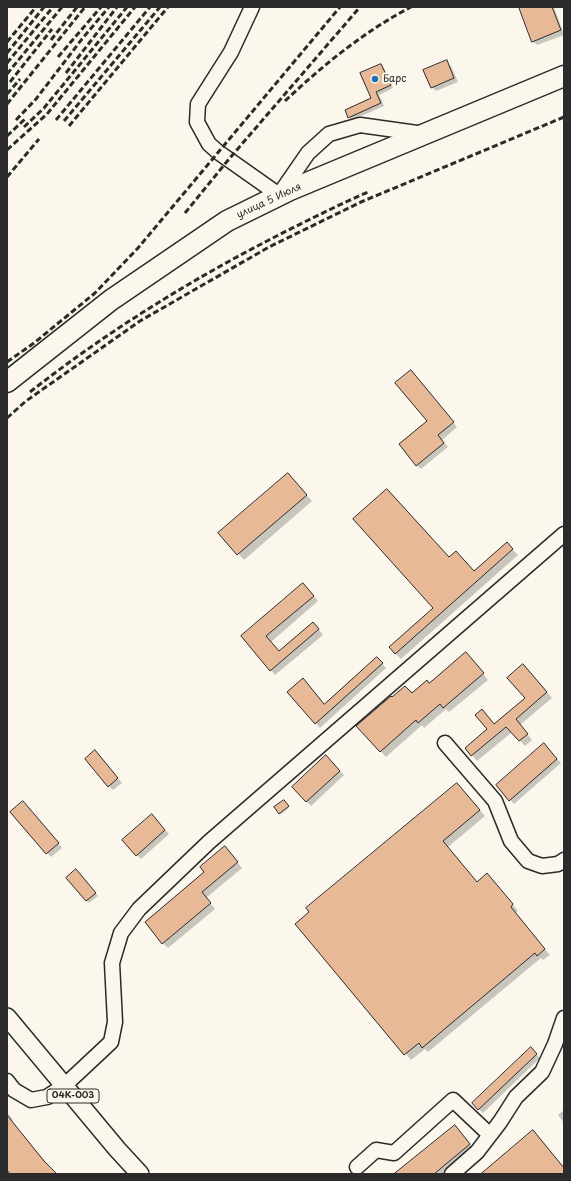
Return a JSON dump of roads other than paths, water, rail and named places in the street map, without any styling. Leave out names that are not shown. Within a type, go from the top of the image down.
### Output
[{"type":"highway","name":"улица 5 Июля","points":[[7,382],[117,296],[227,221],[279,195],[564,76]]},
{"type":"main road","name":"04К-003","points":[[7,1017],[117,1149],[140,1174]]},
{"type":"street","points":[[252,7],[231,52],[198,104],[197,122],[209,144],[218,152],[279,195],[308,153],[329,134],[360,125],[424,134]]},
{"type":"street","points":[[7,1081],[14,1090],[30,1100],[47,1098],[64,1086],[111,1042],[115,1022],[112,963],[121,933],[139,909],[215,837],[564,534]]},
{"type":"street","points":[[445,743],[495,801],[511,841],[528,861],[542,866],[558,864],[564,860]]},
{"type":"street","points":[[452,1174],[476,1152],[490,1135],[516,1097],[542,1072],[555,1044],[564,1018]]},
{"type":"street","points":[[357,1167],[376,1150],[394,1152],[453,1100],[490,1135]]},
{"type":"railway","points":[[7,42],[36,7]]},
{"type":"railway","points":[[7,53],[44,7]]},
{"type":"railway","points":[[7,63],[53,7]]},
{"type":"railway","points":[[7,74],[62,7]]},
{"type":"railway","points":[[51,40],[77,7]]},
{"type":"railway","points":[[7,104],[85,7]]},
{"type":"railway","points":[[58,57],[101,7]]},
{"type":"railway","points":[[16,120],[36,99],[82,39],[109,7]]},
{"type":"railway","points":[[66,73],[117,7]]},
{"type":"railway","points":[[24,127],[44,108],[127,7]]},
{"type":"railway","points":[[7,150],[47,114],[135,7]]},
{"type":"railway","points":[[56,120],[150,7]]},
{"type":"railway","points":[[64,121],[160,7]]},
{"type":"railway","points":[[69,126],[168,7]]},
{"type":"railway","points":[[7,362],[34,343],[95,293],[138,248],[340,7]]},
{"type":"railway","points":[[185,213],[229,159],[360,7]]},
{"type":"railway","points":[[285,101],[314,74],[361,38],[394,16],[411,7]]},
{"type":"railway","points":[[10,82],[52,29]]},
{"type":"railway","points":[[7,94],[20,79]]},
{"type":"railway","points":[[7,418],[26,401],[140,321],[269,247],[361,202],[564,117]]},
{"type":"railway","points":[[7,136],[26,118]]},
{"type":"railway","points":[[7,177],[39,139]]},
{"type":"railway","points":[[30,392],[87,350],[175,292],[236,257],[368,192]]},
{"type":"place","name":"Барс","points":[[375,79]]}]
